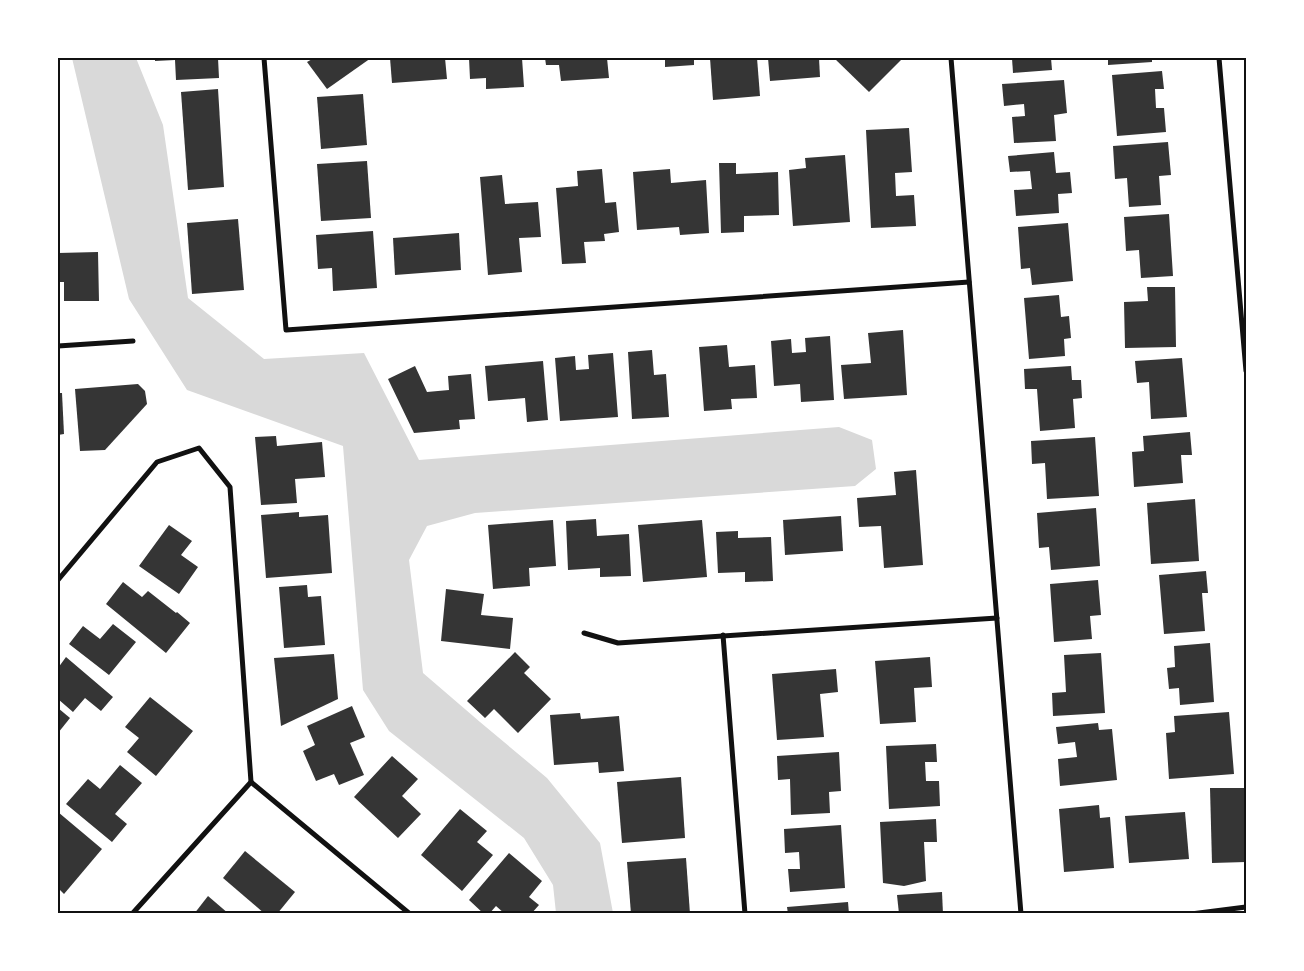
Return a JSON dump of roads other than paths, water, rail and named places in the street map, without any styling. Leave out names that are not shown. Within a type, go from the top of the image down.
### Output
[{"type":"street","points":[[264,58],[286,330],[969,282]]},
{"type":"street","points":[[951,58],[1021,914]]},
{"type":"street","points":[[1219,58],[1246,371]]},
{"type":"street","points":[[58,346],[133,341]]},
{"type":"street","points":[[58,580],[157,462],[199,448],[230,487],[251,782],[132,914]]},
{"type":"street","points":[[584,633],[618,643],[997,618]]},
{"type":"street","points":[[723,635],[745,914]]},
{"type":"street","points":[[251,782],[410,914]]},
{"type":"street","points":[[1191,914],[1246,907]]}]
